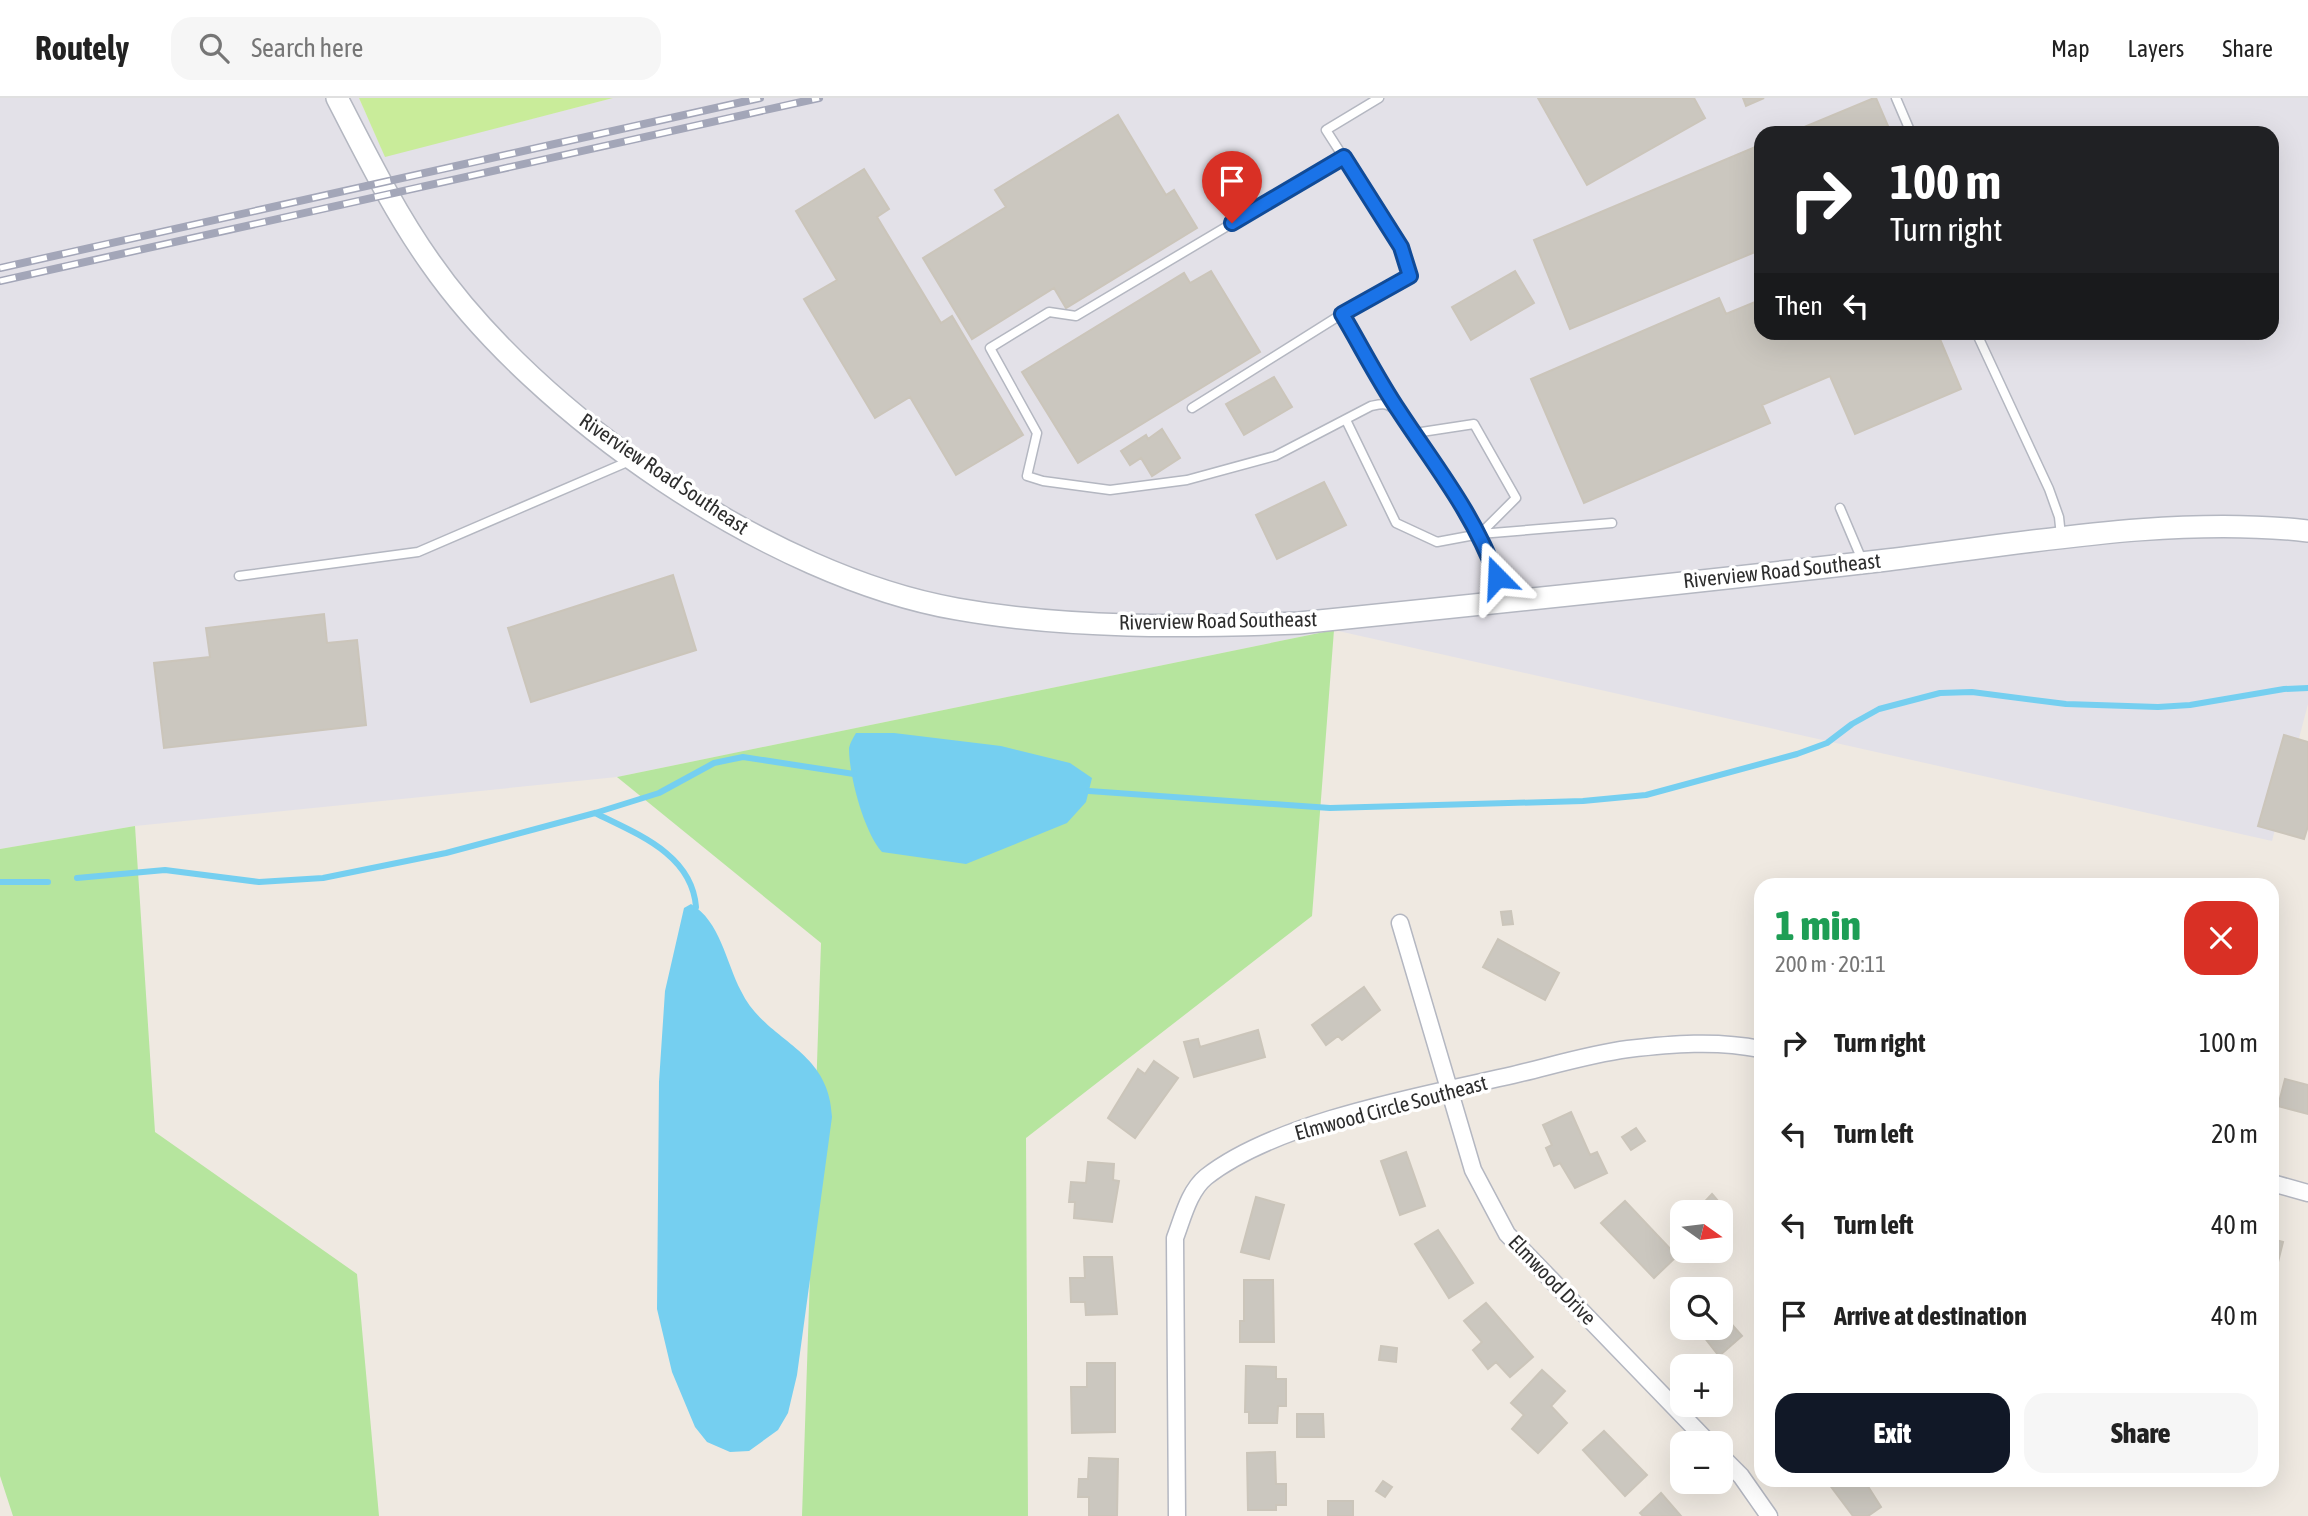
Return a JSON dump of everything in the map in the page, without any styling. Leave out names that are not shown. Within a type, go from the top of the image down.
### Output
[{"type":"street","name":"Riverview Road Southeast","points":[[337,98],[397,210],[430,263],[469,312],[515,361],[566,407],[635,459],[720,516],[799,560],[886,592],[956,609],[1049,620],[1219,625],[1299,622],[1502,603],[2062,539],[2200,527],[2273,527],[2308,531]]},
{"type":"street","name":"Elmwood Drive","points":[[1400,923],[1473,1170],[1507,1234],[1697,1431]]},
{"type":"street","name":"Elmwood Circle Southeast","points":[[1177,1516],[1175,1238],[1189,1199],[1204,1178],[1234,1159],[1311,1125],[1449,1089],[1625,1049],[1703,1043],[1754,1048]]},
{"type":"street","points":[[2279,1185],[2308,1193]]},
{"type":"street","points":[[1733,1468],[1769,1516]]},
{"type":"lane","points":[[1192,408],[1342,314],[1410,276],[1401,247],[1326,130],[1378,98]]},
{"type":"lane","points":[[1896,98],[1908,126]]},
{"type":"lane","points":[[1344,157],[1076,316],[1049,312],[990,348],[1037,433],[1027,476],[1043,481],[1110,490],[1187,480],[1275,456],[1371,406],[1386,404],[1399,412]]},
{"type":"lane","points":[[1342,314],[1399,412],[1480,534],[1497,577],[1502,603]]},
{"type":"lane","points":[[1980,340],[2049,489],[2059,517],[2062,539]]},
{"type":"lane","points":[[1346,420],[1396,523],[1437,542],[1480,534],[1612,523]]},
{"type":"lane","points":[[1415,433],[1474,424],[1516,498],[1480,534]]},
{"type":"lane","points":[[239,576],[418,552],[635,459]]},
{"type":"lane","points":[[1840,508],[1863,563]]},
{"type":"shaded area","points":[[0,98],[359,98],[385,156],[613,98],[2308,98],[2308,704],[2272,841],[1334,630],[617,777],[135,826],[0,849]]},
{"type":"green space","points":[[359,98],[613,98],[385,157]]},
{"type":"green space","points":[[1334,630],[1312,916],[1026,1138],[1028,1516],[802,1516],[821,943],[617,777]]},
{"type":"green space","points":[[135,826],[155,1132],[357,1274],[379,1516],[13,1516],[0,1476],[0,849]]},
{"type":"water","points":[[856,733],[894,733],[1001,746],[1070,763],[1092,778],[1086,802],[1067,823],[966,864],[882,852],[869,831],[855,788],[849,748]]},
{"type":"water","points":[[691,904],[701,911],[716,931],[741,991],[752,1008],[765,1023],[795,1047],[820,1075],[828,1094],[832,1117],[797,1375],[788,1413],[778,1430],[749,1451],[730,1452],[707,1442],[695,1427],[672,1372],[657,1309],[659,1082],[665,991],[684,908]]},
{"type":"building","points":[[1538,98],[1694,98],[1705,118],[1587,185]]},
{"type":"building","points":[[1743,98],[1764,98],[1746,106]]},
{"type":"building","points":[[1874,98],[1888,126],[1807,126]]},
{"type":"building","points":[[1118,115],[1166,195],[1174,190],[1197,228],[1066,308],[1054,288],[972,339],[923,258],[1006,207],[995,190]]},
{"type":"building","points":[[1754,148],[1754,252],[1570,329],[1534,240]]},
{"type":"building","points":[[864,169],[889,209],[877,217],[941,323],[952,316],[1023,435],[956,475],[910,397],[875,418],[804,299],[837,280],[796,211]]},
{"type":"building","points":[[1211,271],[1260,352],[1078,463],[1022,372],[1184,273],[1190,283]]},
{"type":"building","points":[[1515,271],[1534,303],[1471,340],[1452,307]]},
{"type":"building","points":[[1719,298],[1726,314],[1754,302],[1754,340],[1940,340],[1961,389],[1855,434],[1830,376],[1762,405],[1770,423],[1584,503],[1531,379]]},
{"type":"building","points":[[1274,377],[1292,407],[1244,435],[1226,404]]},
{"type":"building","points":[[1162,429],[1180,458],[1152,476],[1141,458],[1130,465],[1121,451],[1146,435],[1148,439]]},
{"type":"building","points":[[1324,482],[1346,525],[1277,559],[1256,515]]},
{"type":"building","points":[[673,575],[696,650],[531,702],[508,628]]},
{"type":"building","points":[[324,614],[327,643],[357,640],[366,725],[164,748],[154,663],[210,657],[206,628]]},
{"type":"building","points":[[2284,735],[2308,742],[2308,826],[2304,839],[2258,826]]},
{"type":"building","points":[[1511,911],[1513,924],[1503,925],[1501,912]]},
{"type":"building","points":[[1498,939],[1559,973],[1545,1000],[1483,967]]},
{"type":"building","points":[[1364,987],[1380,1010],[1342,1040],[1338,1036],[1326,1045],[1312,1025]]},
{"type":"building","points":[[1258,1030],[1265,1057],[1194,1077],[1184,1042],[1198,1039],[1200,1047]]},
{"type":"building","points":[[1154,1061],[1178,1078],[1135,1138],[1108,1118],[1138,1069],[1145,1074]]},
{"type":"building","points":[[2285,1079],[2308,1085],[2308,1114],[2279,1106]]},
{"type":"building","points":[[1571,1112],[1590,1155],[1597,1152],[1607,1173],[1575,1188],[1560,1163],[1554,1166],[1546,1148],[1552,1145],[1543,1125]]},
{"type":"building","points":[[1636,1128],[1645,1141],[1631,1150],[1622,1137]]},
{"type":"building","points":[[1406,1152],[1425,1206],[1400,1215],[1381,1161]]},
{"type":"building","points":[[1088,1162],[1114,1164],[1113,1180],[1119,1181],[1112,1222],[1074,1218],[1075,1202],[1069,1202],[1071,1182],[1086,1183]]},
{"type":"building","points":[[1712,1194],[1717,1200],[1706,1200]]},
{"type":"building","points":[[1256,1197],[1284,1205],[1269,1259],[1241,1252]]},
{"type":"building","points":[[1625,1201],[1670,1249],[1670,1263],[1654,1278],[1601,1223]]},
{"type":"building","points":[[1438,1230],[1473,1283],[1449,1298],[1415,1244]]},
{"type":"building","points":[[2279,1241],[2283,1242],[2279,1258]]},
{"type":"building","points":[[1084,1257],[1112,1257],[1117,1314],[1086,1315],[1085,1302],[1071,1302],[1070,1278],[1085,1278]]},
{"type":"building","points":[[1244,1280],[1273,1280],[1274,1342],[1240,1342],[1240,1321],[1244,1321]]},
{"type":"building","points":[[1486,1303],[1533,1357],[1510,1377],[1496,1362],[1488,1369],[1473,1350],[1482,1342],[1464,1321]]},
{"type":"building","points":[[1733,1326],[1742,1336],[1721,1354],[1717,1354],[1706,1340],[1733,1340]]},
{"type":"building","points":[[1381,1346],[1397,1348],[1396,1362],[1379,1360]]},
{"type":"building","points":[[1087,1363],[1115,1363],[1115,1432],[1072,1433],[1071,1387],[1087,1387]]},
{"type":"building","points":[[1246,1366],[1276,1367],[1276,1379],[1286,1379],[1286,1406],[1278,1406],[1277,1423],[1249,1423],[1249,1412],[1245,1412]]},
{"type":"building","points":[[1542,1370],[1565,1391],[1551,1406],[1567,1423],[1538,1453],[1512,1429],[1524,1415],[1511,1403]]},
{"type":"building","points":[[1297,1414],[1323,1414],[1324,1437],[1297,1437]]},
{"type":"building","points":[[1604,1431],[1647,1475],[1625,1496],[1583,1450]]},
{"type":"building","points":[[1275,1452],[1276,1484],[1286,1484],[1286,1505],[1276,1505],[1276,1510],[1248,1510],[1247,1453]]},
{"type":"building","points":[[1089,1458],[1118,1459],[1117,1516],[1089,1516],[1089,1497],[1078,1497],[1079,1479],[1088,1479]]},
{"type":"building","points":[[1383,1481],[1392,1487],[1385,1497],[1376,1491]]},
{"type":"building","points":[[1831,1487],[1868,1487],[1881,1507],[1868,1516],[1853,1516]]},
{"type":"building","points":[[1661,1493],[1681,1516],[1643,1516],[1640,1513]]},
{"type":"building","points":[[1328,1501],[1353,1501],[1353,1516],[1328,1516]]},
{"type":"waterway","points":[[1089,791],[1330,808],[1583,801],[1646,795],[1797,754],[1827,743],[1852,724],[1879,709],[1940,693],[1972,692],[2066,704],[2158,707],[2308,688]]},
{"type":"waterway","points":[[77,878],[165,870],[259,882],[323,878],[446,853],[595,813],[659,793],[714,763],[743,757],[854,774]]},
{"type":"waterway","points":[[595,813],[644,838],[673,860],[692,889],[696,907]]},
{"type":"waterway","points":[[0,882],[48,882]]},
{"type":"railway","points":[[0,268],[760,98]]},
{"type":"railway","points":[[0,281],[819,98]]},
{"type":"route","points":[[1232,223],[1344,157],[1401,247],[1410,276],[1342,314],[1399,412],[1424,444],[1480,534],[1497,577]]}]
